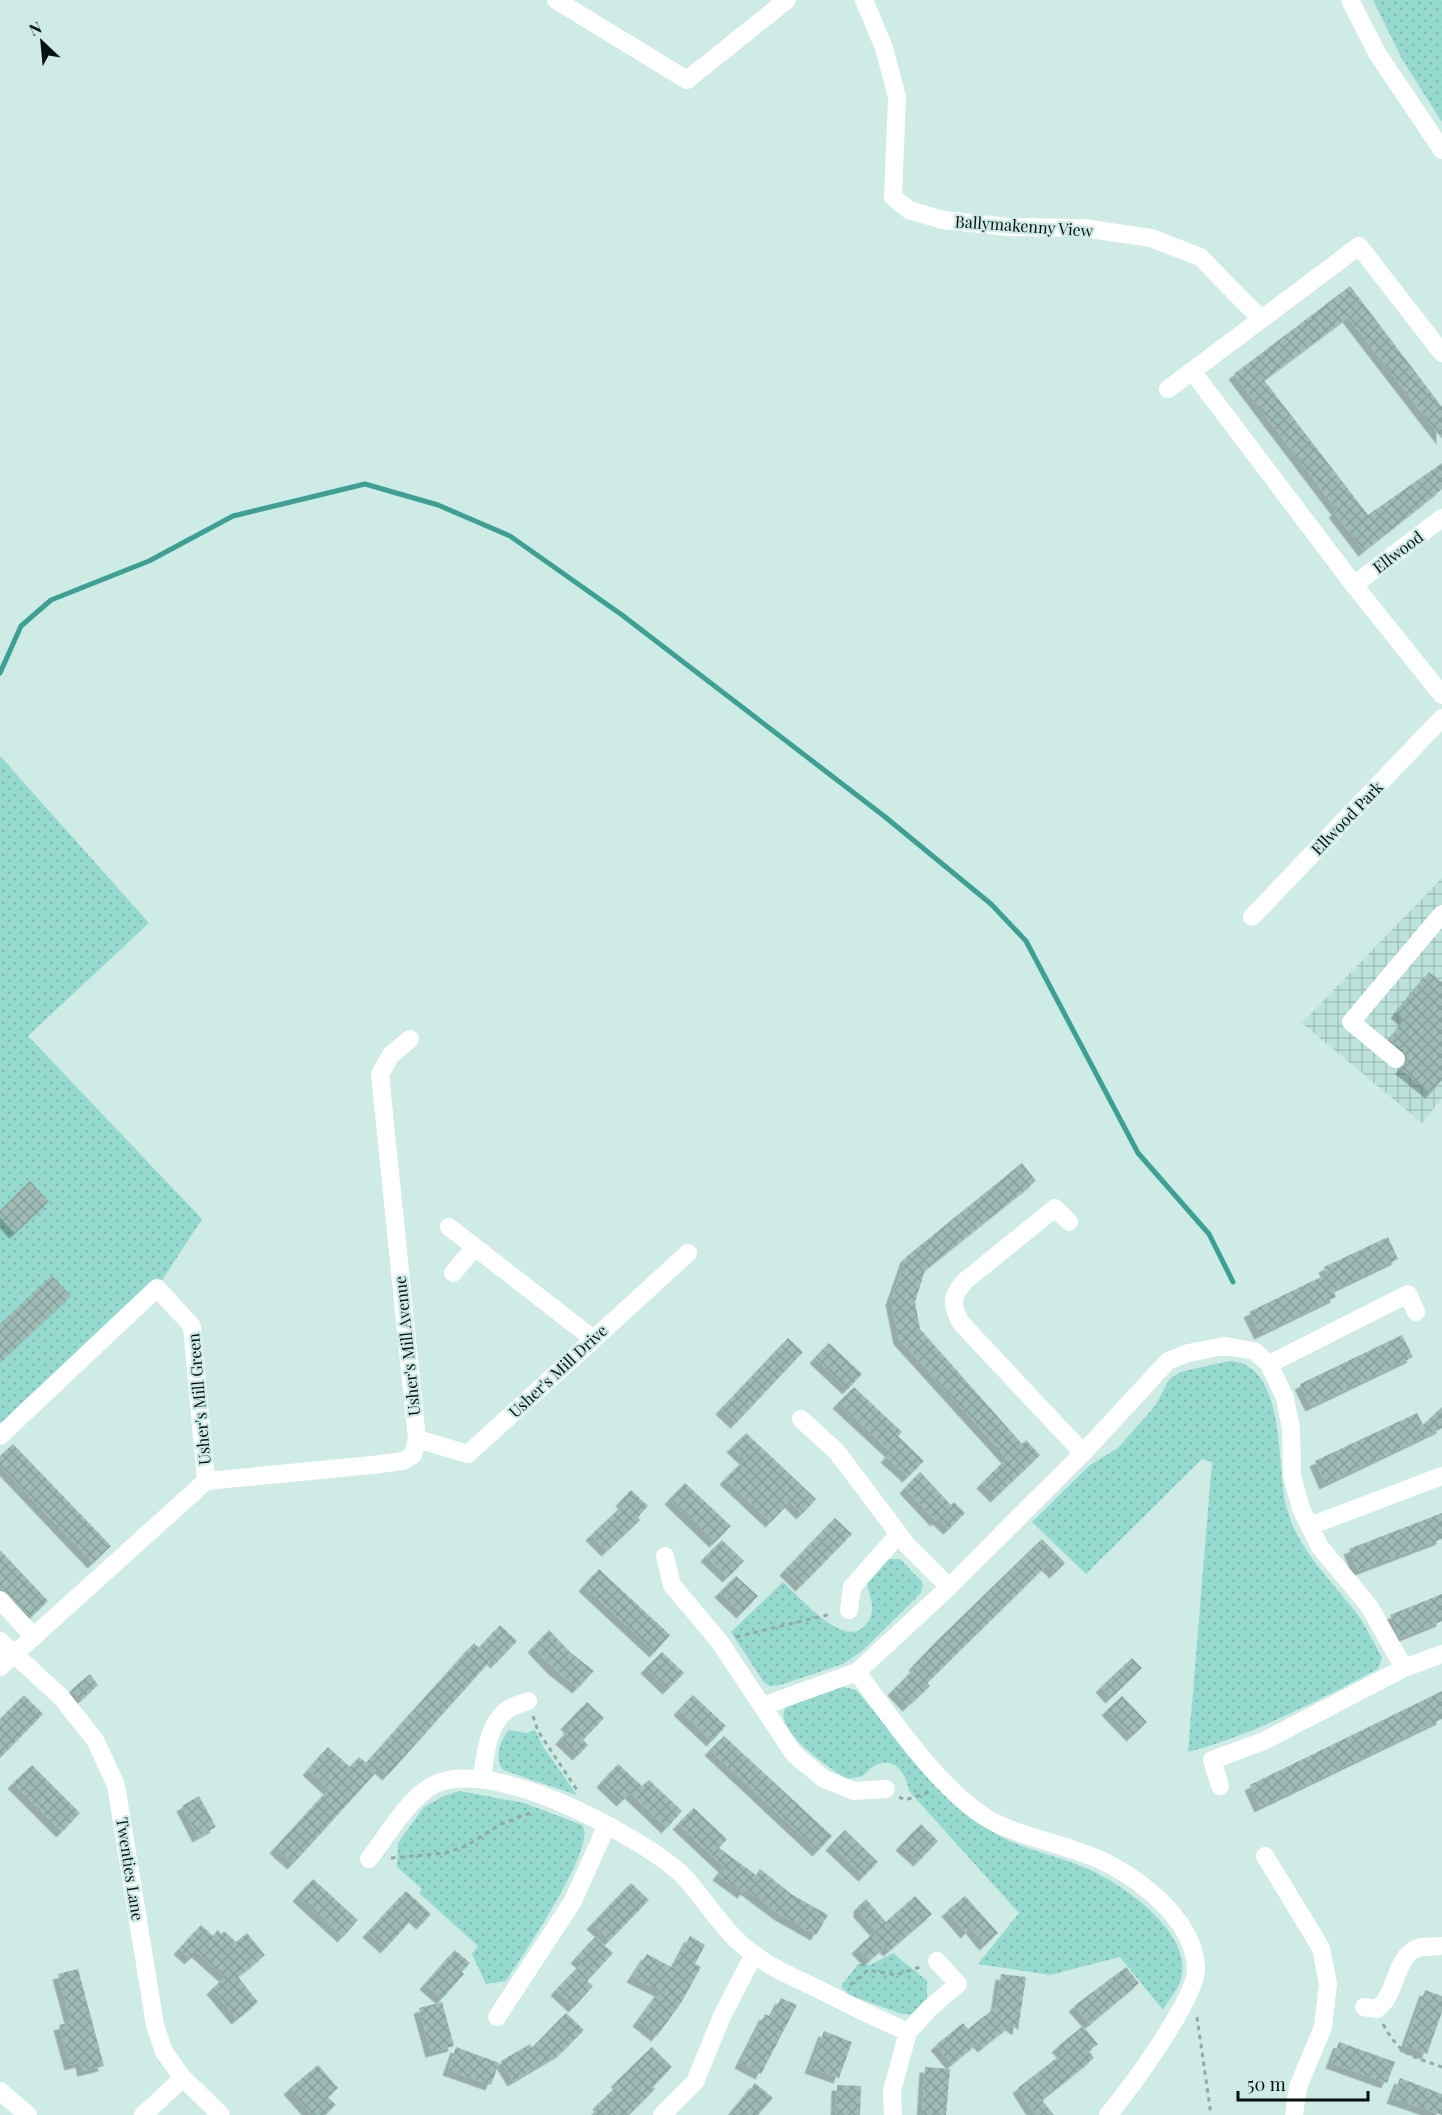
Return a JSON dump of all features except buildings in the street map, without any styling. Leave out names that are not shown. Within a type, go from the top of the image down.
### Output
[{"type":"street","points":[[556,0],[687,80],[787,0]]},
{"type":"street","name":"Ballymakenny View","points":[[864,0],[884,48],[897,97],[893,197],[909,210],[943,220],[1008,227],[1083,228],[1151,238],[1200,257],[1261,320]]},
{"type":"street","points":[[1350,0],[1377,53],[1442,150]]},
{"type":"street","points":[[1168,389],[1359,246],[1442,353]]},
{"type":"street","points":[[1192,371],[1354,585],[1442,695]]},
{"type":"street","name":"Ellwood","points":[[1354,585],[1442,518]]},
{"type":"street","name":"Ellwood Park","points":[[1252,917],[1442,718]]},
{"type":"street","points":[[1396,1059],[1352,1022],[1442,914]]},
{"type":"street","name":"Usher's Mill Avenue","points":[[206,1481],[403,1461],[413,1455],[417,1439],[380,1074],[391,1054],[410,1039]]},
{"type":"street","points":[[1069,1222],[1055,1208],[964,1281],[953,1294],[952,1307],[961,1323],[1083,1453]]},
{"type":"street","points":[[449,1227],[592,1338]]},
{"type":"street","points":[[453,1273],[475,1247]]},
{"type":"street","name":"Usher's Mill Drive","points":[[417,1439],[468,1454],[592,1338],[688,1253]]},
{"type":"street","name":"Usher's Mill Green","points":[[0,1436],[157,1288],[192,1326],[206,1481],[0,1667]]},
{"type":"street","points":[[1269,1364],[1407,1294],[1416,1312]]},
{"type":"street","points":[[763,1706],[857,1672],[949,1587],[1083,1453],[1168,1361],[1188,1353],[1225,1346],[1254,1351],[1269,1364],[1285,1398],[1291,1429],[1292,1476],[1301,1509],[1320,1547],[1369,1606],[1404,1668]]},
{"type":"street","points":[[801,1419],[837,1452],[899,1534],[949,1587]]},
{"type":"street","points":[[1310,1526],[1442,1476]]},
{"type":"street","points":[[849,1610],[852,1587],[899,1534]]},
{"type":"street","points":[[664,1556],[672,1585],[719,1641],[794,1754],[824,1779],[854,1791],[886,1789]]},
{"type":"street","points":[[0,1600],[34,1637]]},
{"type":"street","name":"Twenties Lane","points":[[0,1641],[61,1697],[95,1740],[117,1785],[155,2025],[164,2052],[183,2078],[221,2115]]},
{"type":"street","points":[[1220,1786],[1212,1760],[1264,1741],[1404,1668],[1442,1653]]},
{"type":"street","points":[[857,1672],[905,1737],[958,1795],[989,1819],[1035,1839],[1108,1864],[1142,1886],[1176,1917],[1191,1944],[1196,1970],[1184,2005],[1133,2086],[1108,2115]]},
{"type":"street","points":[[482,1779],[485,1753],[494,1727],[505,1711],[528,1701]]},
{"type":"street","points":[[369,1859],[410,1804],[431,1786],[452,1778],[482,1779],[530,1791],[584,1814],[637,1841],[679,1873],[713,1916],[754,1954],[777,1969],[909,2031]]},
{"type":"street","points":[[496,2017],[573,1902],[607,1825]]},
{"type":"street","points":[[1265,1856],[1321,1948],[1328,1984],[1323,2026],[1298,2086],[1294,2115]]},
{"type":"street","points":[[1371,2008],[1385,2003],[1406,1956],[1419,1948],[1442,1946]]},
{"type":"street","points":[[662,2115],[695,2082],[722,2016],[754,1954]]},
{"type":"street","points":[[893,2115],[892,2091],[909,2031],[930,2008],[958,1984],[937,1961]]},
{"type":"street","points":[[143,2115],[183,2078]]},
{"type":"street","points":[[0,2091],[22,2113]]},
{"type":"path","points":[[719,1641],[849,1610]]},
{"type":"path","points":[[528,1701],[538,1731],[582,1796],[584,1814]]},
{"type":"path","points":[[886,1789],[905,1800],[931,1791],[958,1795]]},
{"type":"path","points":[[369,1859],[418,1857],[446,1853],[466,1846],[501,1824],[542,1810],[552,1801]]},
{"type":"path","points":[[835,1998],[868,1970],[896,1975],[937,1961]]},
{"type":"path","points":[[1184,2005],[1192,2007],[1199,2020],[1211,2115]]},
{"type":"path","points":[[1371,2008],[1395,2045],[1404,2053],[1442,2067]]},
{"type":"shaded area","points":[[1442,878],[1442,1098],[1422,1123],[1302,1023]]},
{"type":"green space","points":[[1373,0],[1442,0],[1442,122],[1402,59]]},
{"type":"green space","points":[[0,756],[149,923],[28,1036],[202,1219],[157,1288],[0,1436]]},
{"type":"green space","points":[[1229,1361],[1248,1366],[1261,1379],[1270,1397],[1276,1419],[1283,1488],[1291,1522],[1317,1565],[1360,1618],[1382,1658],[1378,1669],[1309,1705],[1238,1736],[1188,1752],[1212,1462],[1202,1459],[1086,1574],[1032,1522],[1090,1465],[1118,1448],[1155,1406],[1169,1380],[1180,1372]]},
{"type":"green space","points":[[885,1559],[900,1559],[921,1581],[923,1586],[920,1594],[862,1651],[843,1664],[780,1685],[769,1686],[763,1681],[731,1632],[783,1582],[831,1624],[852,1632],[861,1629],[866,1625],[872,1612],[867,1582]]},
{"type":"green space","points":[[839,1686],[856,1690],[934,1781],[988,1829],[1011,1842],[1074,1863],[1100,1875],[1133,1896],[1164,1925],[1175,1941],[1181,1957],[1182,1974],[1177,1988],[1163,2010],[1120,1957],[1050,1975],[978,1964],[1019,1913],[909,1791],[897,1767],[885,1763],[878,1764],[863,1776],[847,1779],[804,1747],[786,1725],[783,1715],[791,1703]]},
{"type":"green space","points":[[509,1730],[527,1733],[535,1730],[544,1748],[577,1795],[503,1770],[499,1761],[499,1750]]},
{"type":"green space","points":[[460,1791],[524,1803],[582,1825],[584,1837],[569,1877],[541,1927],[506,1981],[486,1984],[472,1954],[478,1946],[419,1893],[422,1889],[397,1867],[398,1843],[424,1807],[444,1796]]},
{"type":"green space","points":[[893,1953],[927,1981],[927,1999],[911,2014],[902,2014],[849,1995],[841,1986],[858,1964],[870,1965]]},
{"type":"waterway","points":[[0,673],[21,626],[51,600],[149,561],[233,516],[365,484],[438,505],[510,536],[622,615],[884,816],[991,904],[1026,941],[1138,1153],[1209,1234],[1233,1282]]}]
